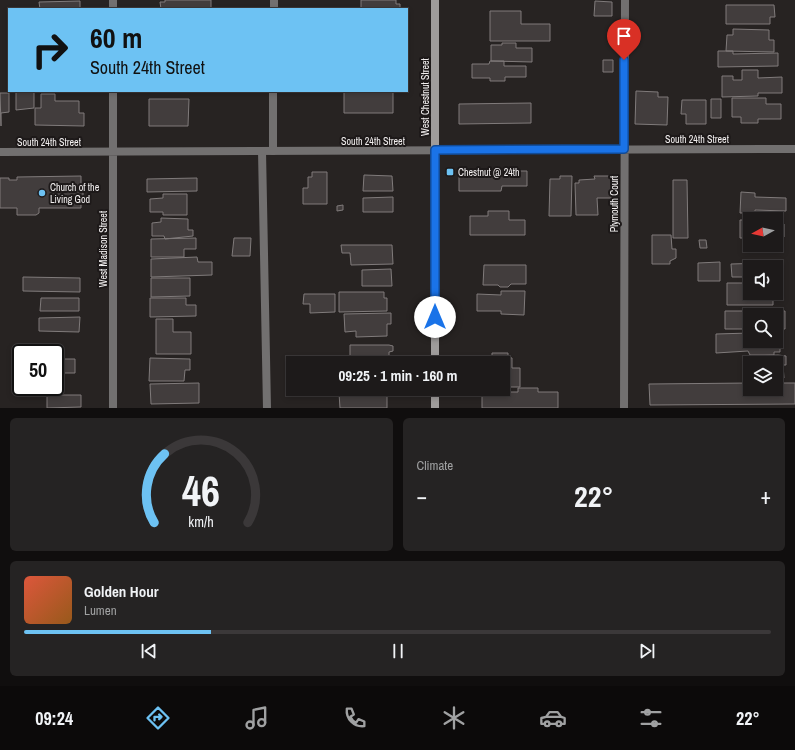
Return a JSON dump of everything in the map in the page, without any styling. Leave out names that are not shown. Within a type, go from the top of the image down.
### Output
[{"type":"main road","name":"West Chestnut Street","points":[[435,0],[435,356]]},
{"type":"main road","points":[[435,396],[435,408]]},
{"type":"street","name":"Plymouth Court","points":[[624,408],[625,0]]},
{"type":"street","name":"West Madison Street","points":[[113,92],[113,408]]},
{"type":"street","points":[[273,92],[273,151]]},
{"type":"street","name":"South 24th Street","points":[[0,152],[795,149]]},
{"type":"street","points":[[262,151],[267,408]]},
{"type":"building","points":[[165,0],[211,0],[211,8],[161,8],[160,2],[165,2]]},
{"type":"building","points":[[361,0],[396,0],[396,4],[400,4],[400,8],[361,8]]},
{"type":"building","points":[[80,1],[80,8],[40,8],[39,2]]},
{"type":"building","points":[[595,1],[612,2],[612,16],[594,16]]},
{"type":"building","points":[[726,5],[774,5],[775,17],[770,17],[770,24],[726,24]]},
{"type":"building","points":[[490,11],[521,11],[521,24],[550,24],[550,41],[490,41]]},
{"type":"building","points":[[733,29],[769,30],[769,40],[774,40],[774,52],[726,51],[727,35],[733,35]]},
{"type":"building","points":[[502,43],[516,43],[516,48],[532,48],[532,62],[491,61],[491,45],[502,45]]},
{"type":"building","points":[[718,51],[733,51],[733,54],[778,53],[778,66],[718,67]]},
{"type":"building","points":[[603,60],[613,60],[613,72],[603,72]]},
{"type":"building","points":[[490,61],[504,61],[504,66],[526,66],[526,77],[505,77],[505,81],[490,81],[490,78],[472,78],[472,64],[489,64]]},
{"type":"building","points":[[742,70],[758,70],[758,78],[782,77],[782,93],[758,93],[758,96],[722,97],[722,76],[733,76],[733,80],[742,80]]},
{"type":"building","points":[[636,91],[658,92],[658,97],[668,97],[667,125],[635,124]]},
{"type":"building","points":[[16,92],[34,92],[34,108],[16,110]]},
{"type":"building","points":[[344,92],[393,92],[393,113],[344,113]]},
{"type":"building","points":[[0,93],[9,93],[9,112],[1,113],[1,126]]},
{"type":"building","points":[[41,94],[55,94],[55,101],[79,101],[79,113],[84,113],[84,126],[35,125],[35,108],[41,108]]},
{"type":"building","points":[[732,98],[766,98],[766,104],[781,104],[781,119],[758,119],[758,123],[741,123],[741,117],[732,117]]},
{"type":"building","points":[[149,99],[189,99],[188,126],[149,126]]},
{"type":"building","points":[[711,99],[721,99],[721,118],[711,118]]},
{"type":"building","points":[[682,100],[706,100],[706,124],[686,124],[686,114],[681,114]]},
{"type":"building","points":[[531,103],[531,123],[459,124],[459,104]]},
{"type":"building","points":[[459,171],[527,171],[527,186],[502,186],[501,191],[459,191]]},
{"type":"building","points":[[312,172],[327,172],[327,204],[303,204],[303,188],[308,188],[308,177],[312,177]]},
{"type":"building","points":[[364,175],[392,176],[393,191],[363,191]]},
{"type":"building","name":"Church of the Living God","points":[[81,176],[81,184],[83,184],[83,201],[81,201],[81,208],[39,208],[39,213],[36,215],[17,215],[17,208],[0,208],[0,178],[17,180],[17,177]]},
{"type":"building","points":[[560,176],[572,176],[571,216],[549,216],[550,179],[560,179]]},
{"type":"building","points":[[594,176],[615,176],[616,198],[597,198],[598,215],[576,215],[575,183],[579,183],[579,180],[595,179]]},
{"type":"building","points":[[197,178],[197,191],[147,192],[147,179]]},
{"type":"building","points":[[673,180],[687,180],[688,238],[673,238]]},
{"type":"building","points":[[741,192],[755,193],[755,197],[786,198],[786,211],[755,210],[755,212],[740,213]]},
{"type":"building","points":[[163,194],[187,194],[187,215],[163,215],[163,212],[150,212],[150,199],[163,198]]},
{"type":"building","points":[[393,197],[393,212],[363,212],[363,198]]},
{"type":"building","points":[[343,205],[343,210],[337,211],[337,206]]},
{"type":"building","points":[[488,211],[509,211],[509,220],[525,220],[525,235],[470,235],[470,216],[488,216]]},
{"type":"building","points":[[161,218],[188,219],[188,230],[193,230],[193,236],[165,239],[164,236],[152,236],[152,223],[161,222]]},
{"type":"building","points":[[740,220],[743,220],[743,238],[740,238]]},
{"type":"building","points":[[783,224],[784,224],[783,237]]},
{"type":"building","points":[[652,235],[671,235],[672,249],[676,249],[676,258],[670,261],[670,264],[652,264]]},
{"type":"building","points":[[196,238],[196,249],[184,249],[184,257],[151,257],[151,239]]},
{"type":"building","points":[[234,238],[251,238],[250,256],[232,256]]},
{"type":"building","points":[[699,240],[706,240],[707,248],[700,248]]},
{"type":"building","points":[[341,245],[392,245],[393,264],[351,265],[350,253],[342,253]]},
{"type":"building","points":[[197,257],[198,262],[212,262],[212,275],[151,277],[151,259]]},
{"type":"building","points":[[720,262],[720,281],[698,281],[698,263]]},
{"type":"building","points":[[731,264],[743,264],[743,277],[732,277]]},
{"type":"building","points":[[484,265],[526,265],[526,284],[511,284],[508,287],[483,285]]},
{"type":"building","points":[[391,269],[392,286],[362,286],[362,270]]},
{"type":"building","points":[[23,277],[80,278],[80,292],[23,291]]},
{"type":"building","points":[[151,278],[190,278],[190,296],[151,297]]},
{"type":"building","points":[[727,283],[743,283],[743,300],[773,300],[773,305],[727,305]]},
{"type":"building","points":[[501,291],[525,291],[524,315],[501,314],[501,311],[477,311],[477,294],[501,295]]},
{"type":"building","points":[[339,292],[384,292],[384,298],[387,298],[387,311],[339,312]]},
{"type":"building","points":[[304,294],[335,294],[335,312],[310,313],[310,304],[303,304]]},
{"type":"building","points":[[41,298],[79,298],[79,311],[40,311]]},
{"type":"building","points":[[150,298],[186,298],[186,305],[196,305],[196,316],[150,317]]},
{"type":"building","points":[[725,311],[743,311],[743,329],[725,329]]},
{"type":"building","points":[[783,311],[785,311],[785,329],[783,329]]},
{"type":"building","points":[[391,313],[391,324],[387,324],[387,336],[356,337],[356,331],[345,332],[344,314]]},
{"type":"building","points":[[80,317],[79,332],[39,331],[39,318]]},
{"type":"building","points":[[156,319],[173,319],[173,332],[191,332],[191,354],[156,354]]},
{"type":"building","points":[[743,333],[743,348],[780,348],[780,352],[774,352],[774,355],[750,355],[748,351],[716,353],[716,334]]},
{"type":"building","points":[[350,345],[393,346],[393,351],[389,352],[389,356],[350,356]]},
{"type":"building","points":[[492,353],[508,353],[508,356],[492,356]]},
{"type":"building","points":[[778,355],[786,356],[786,365],[783,365],[783,356],[751,356]]},
{"type":"building","points":[[150,358],[190,359],[190,370],[185,370],[184,381],[149,381]]},
{"type":"building","points":[[510,358],[512,358],[512,368],[520,368],[520,387],[510,387]]},
{"type":"building","points":[[64,359],[75,359],[75,373],[64,373]]},
{"type":"building","points":[[199,383],[199,403],[151,404],[150,384]]},
{"type":"building","points":[[743,383],[743,396],[783,396],[783,383],[795,383],[795,404],[650,405],[649,384]]},
{"type":"building","points":[[518,388],[538,388],[538,392],[558,392],[558,408],[482,408],[482,396],[510,396],[510,392],[518,392]]},
{"type":"building","points":[[81,395],[81,407],[47,408],[47,396]]},
{"type":"building","points":[[339,396],[387,396],[387,408],[340,408]]},
{"type":"place","name":"Chestnut @ 24th","points":[[450,172]]},
{"type":"place","name":"Church of the Living God","points":[[42,193]]},
{"type":"route","points":[[435,317],[435,150],[624,149],[624,60]]}]
